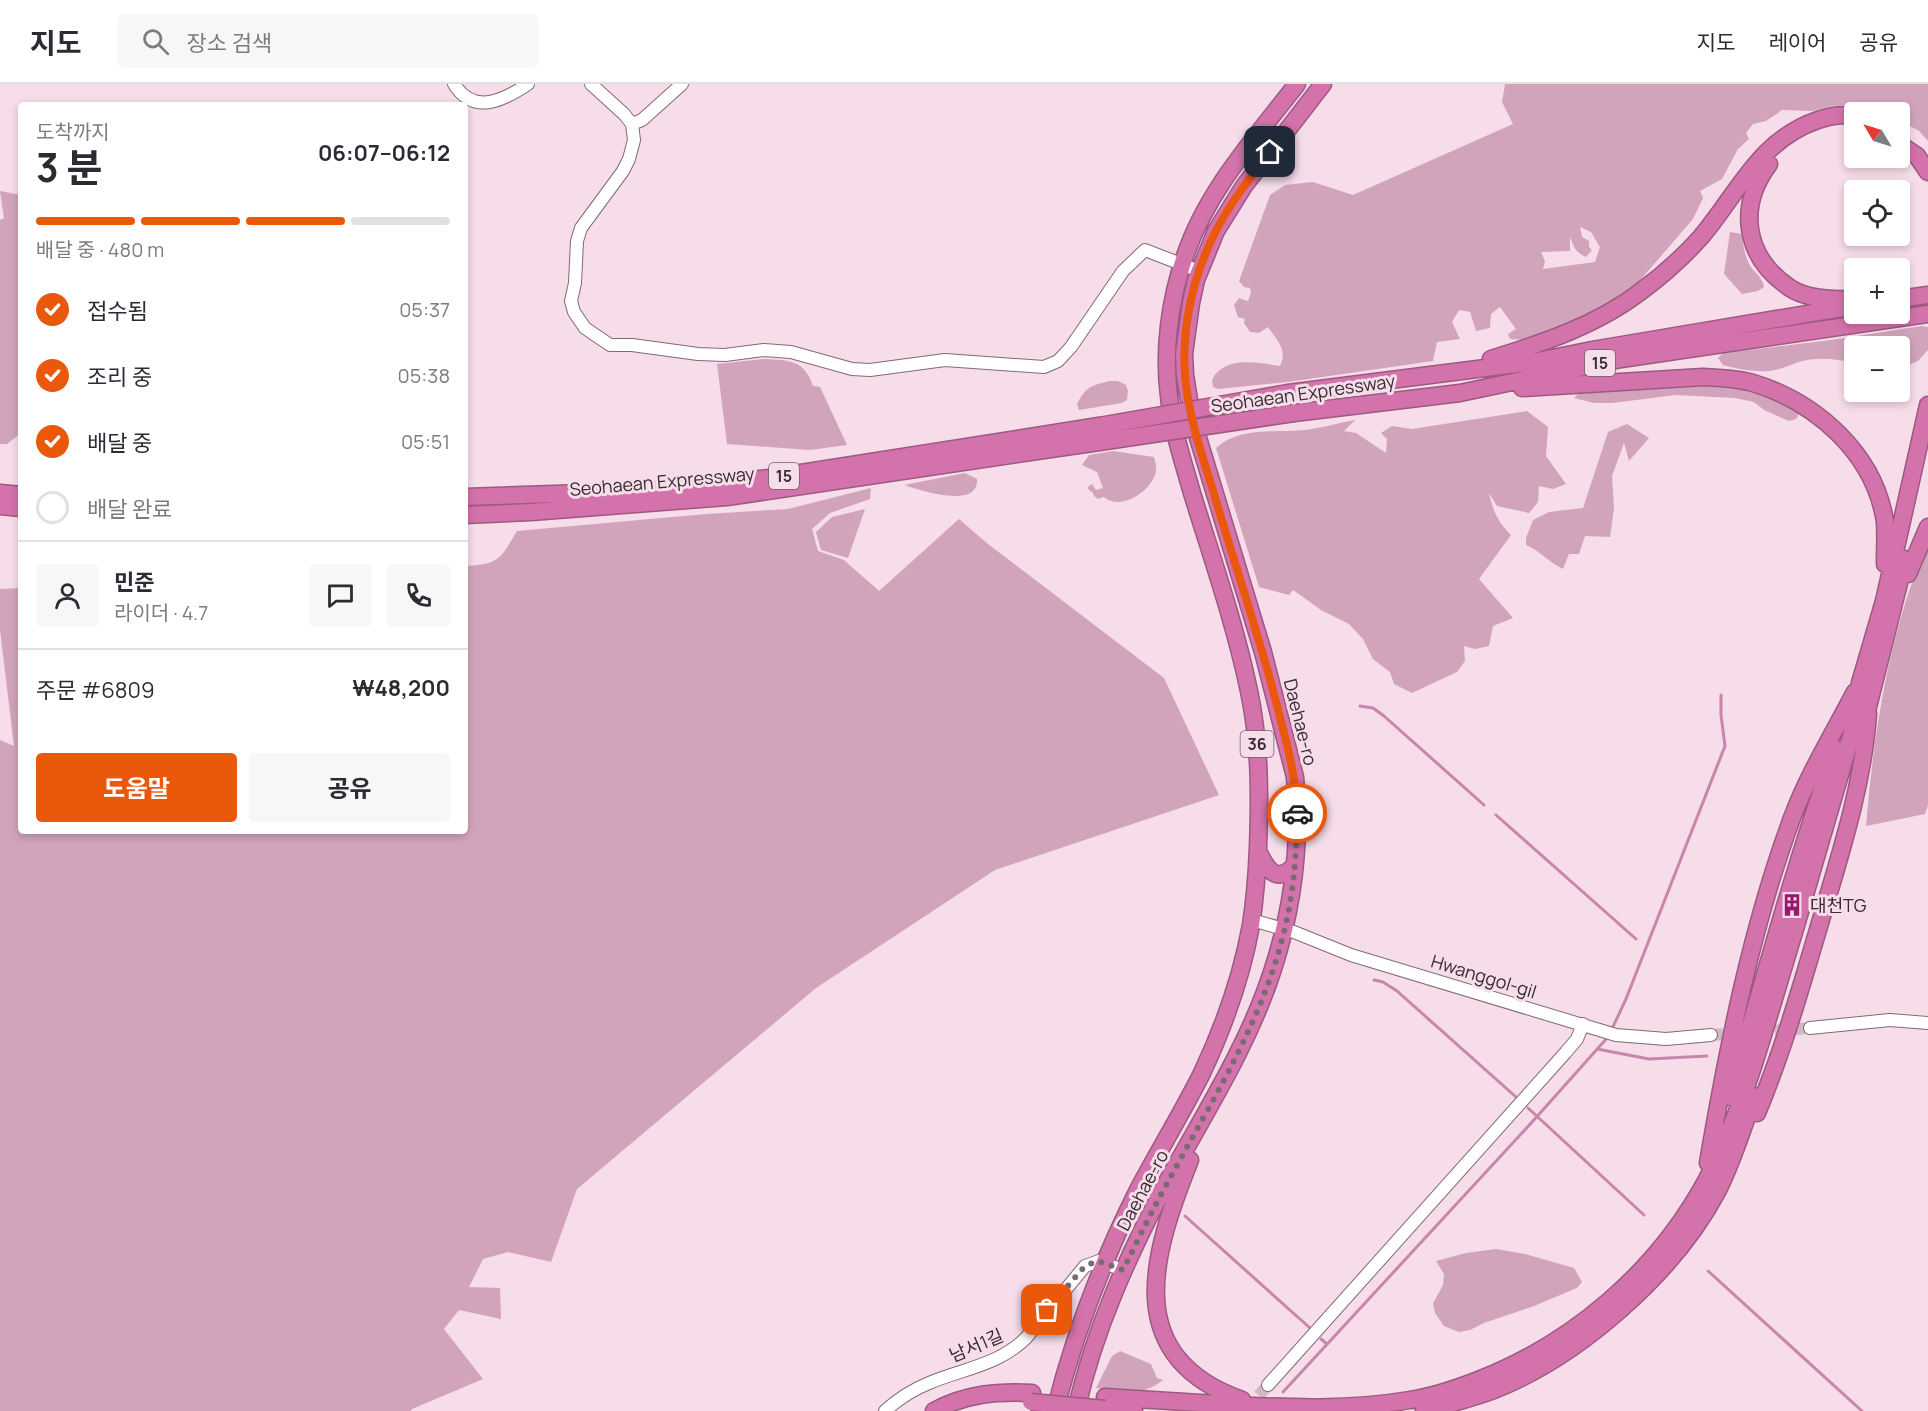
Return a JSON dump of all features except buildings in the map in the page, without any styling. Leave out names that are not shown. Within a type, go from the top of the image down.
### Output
[{"type":"highway","name":"Daehae-ro","points":[[1054,1411],[1073,1344],[1104,1262],[1143,1182],[1200,1076],[1215,1042],[1240,970],[1252,920],[1257,880],[1260,779],[1257,737],[1238,648],[1178,446],[1169,398],[1167,350],[1173,297],[1182,264],[1202,216],[1219,186],[1297,84]]},
{"type":"highway","name":"Daehae-ro","points":[[1076,1411],[1096,1340],[1123,1270],[1249,1030],[1262,1000],[1284,929],[1293,883],[1297,796],[1290,751],[1263,652],[1209,476],[1188,397],[1184,354],[1191,303],[1199,271],[1216,231],[1228,210],[1323,84]]},
{"type":"highway","points":[[1455,371],[1570,332],[1638,294],[1670,269],[1700,237],[1762,156],[1780,139],[1802,126],[1828,117],[1844,116]]},
{"type":"highway","points":[[1844,126],[1831,127],[1808,134],[1788,146],[1772,160],[1759,178],[1749,205],[1749,226],[1756,248],[1769,269],[1791,288],[1811,296],[1844,299]]},
{"type":"highway","points":[[1910,139],[1928,156]]},
{"type":"highway","points":[[1910,151],[1917,156],[1928,172]]},
{"type":"highway","points":[[1910,297],[1928,295]]},
{"type":"highway","name":"Seohaean Expressway","points":[[468,515],[727,497],[1099,434],[1288,393],[1533,362],[1844,308]]},
{"type":"highway","name":"Seohaean Expressway","points":[[468,497],[645,491],[769,478],[1099,434],[1460,393],[1621,359],[1928,314]]},
{"type":"highway","points":[[1460,393],[1703,377],[1751,382],[1778,392],[1802,405],[1844,438],[1870,476],[1879,499],[1884,522],[1889,603]]},
{"type":"highway","points":[[953,1411],[985,1402],[1031,1398],[1105,1403],[1333,1409],[1412,1400],[1456,1388],[1505,1370],[1569,1333],[1613,1297],[1656,1254],[1712,1185],[1743,1130],[1768,1052],[1869,706],[1928,405]]},
{"type":"highway","points":[[1712,1185],[1735,1014],[1780,854],[1793,816],[1860,683],[1889,603],[1928,456]]},
{"type":"highway","points":[[0,493],[18,495]]},
{"type":"highway","points":[[0,506],[18,508]]},
{"type":"highway","points":[[1889,603],[1928,527]]},
{"type":"highway","points":[[1424,1411],[1495,1389],[1527,1374],[1577,1345],[1622,1309],[1648,1284],[1705,1212],[1772,1006],[1850,744],[1860,683]]},
{"type":"highway","points":[[1258,850],[1264,864],[1273,872],[1280,875],[1287,874],[1294,866]]},
{"type":"highway","points":[[1232,994],[1243,988],[1250,988],[1257,992],[1262,1000]]},
{"type":"highway","points":[[1217,1092],[1177,1192],[1164,1233],[1157,1267],[1155,1296],[1166,1340],[1184,1365],[1225,1394],[1260,1406]]},
{"type":"highway","points":[[934,1411],[956,1400],[984,1394],[1011,1392],[1031,1398]]},
{"type":"highway","points":[[1105,1403],[1134,1411]]},
{"type":"street","points":[[454,84],[459,92],[473,101],[488,104],[513,94],[528,84]]},
{"type":"street","points":[[591,84],[632,124],[634,140],[623,171],[581,228],[577,241],[575,283],[571,301],[574,312],[585,328],[610,345],[632,345],[698,354],[725,355],[764,350],[790,352],[852,369],[870,370],[945,360],[1044,367],[1058,361],[1071,347],[1123,271],[1145,250],[1199,271]]},
{"type":"street","points":[[632,124],[642,120],[682,84]]},
{"type":"street","name":"Hwanggol-gil","points":[[1252,920],[1284,929],[1351,955],[1610,1033],[1666,1039],[1711,1035]]},
{"type":"street","points":[[1810,1028],[1890,1020],[1928,1023]]},
{"type":"street","points":[[1268,1385],[1566,1052],[1577,1039],[1583,1024]]},
{"type":"street","name":"남서1길","points":[[885,1411],[896,1401],[921,1387],[985,1364],[1015,1349],[1085,1266],[1098,1261],[1104,1262]]},
{"type":"street","points":[[1104,1262],[1123,1270]]},
{"type":"shaded area","points":[[1505,84],[1928,84],[1928,141],[1919,131],[1910,126],[1910,102],[1844,102],[1844,105],[1813,111],[1782,110],[1766,121],[1753,124],[1746,133],[1749,139],[1738,149],[1722,179],[1700,191],[1703,198],[1693,219],[1630,292],[1585,320],[1525,340],[1510,339],[1508,334],[1516,329],[1500,307],[1491,314],[1490,328],[1476,331],[1470,312],[1459,310],[1452,322],[1460,339],[1437,342],[1433,361],[1288,382],[1218,389],[1213,387],[1212,380],[1225,367],[1242,362],[1280,366],[1282,360],[1280,345],[1268,327],[1259,333],[1250,332],[1244,323],[1245,319],[1238,317],[1234,305],[1239,298],[1248,301],[1251,293],[1250,288],[1244,287],[1239,281],[1270,195],[1285,185],[1313,182],[1353,195],[1513,124],[1502,102]],"holes":[[[1580,227],[1591,232],[1600,247],[1595,262],[1543,269],[1545,261],[1541,252],[1570,251],[1570,237],[1577,251],[1586,257],[1592,250],[1589,247],[1589,241],[1582,237]]]},
{"type":"shaded area","points":[[0,191],[18,194],[18,435],[7,444],[0,444],[0,220],[4,218]]},
{"type":"shaded area","points":[[1730,232],[1742,234],[1747,260],[1761,278],[1764,287],[1758,291],[1742,294],[1724,274]]},
{"type":"shaded area","points":[[1928,327],[1928,350],[1918,361],[1910,364],[1910,336],[1857,336]]},
{"type":"shaded area","points":[[1844,338],[1844,361],[1816,359],[1770,371],[1752,371],[1723,365],[1718,358],[1723,353]]},
{"type":"shaded area","points":[[765,359],[795,363],[805,371],[813,386],[820,387],[847,445],[810,450],[727,444],[717,364]]},
{"type":"shaded area","points":[[1109,381],[1118,381],[1126,385],[1127,400],[1122,403],[1079,410],[1077,404],[1086,391]]},
{"type":"shaded area","points":[[1735,385],[1771,395],[1798,409],[1799,414],[1796,419],[1789,421],[1764,410],[1754,402],[1735,398],[1675,395],[1613,403],[1594,403],[1574,398],[1580,392],[1624,386]]},
{"type":"shaded area","points":[[1527,411],[1548,427],[1546,456],[1566,484],[1553,489],[1539,486],[1538,502],[1529,513],[1497,506],[1489,493],[1497,516],[1511,535],[1479,579],[1513,618],[1493,626],[1489,646],[1475,649],[1464,646],[1465,661],[1457,672],[1412,693],[1394,684],[1390,672],[1373,659],[1363,639],[1349,624],[1321,610],[1293,590],[1289,595],[1259,587],[1216,448],[1225,441],[1247,433],[1305,430],[1355,420],[1344,431],[1356,433],[1386,453],[1387,439],[1381,433],[1392,426],[1412,429]]},
{"type":"shaded area","points":[[1627,424],[1649,438],[1629,461],[1624,443],[1612,476],[1614,508],[1610,537],[1585,536],[1579,554],[1569,554],[1563,569],[1526,545],[1526,538],[1533,520],[1549,512],[1583,508],[1608,432]]},
{"type":"shaded area","points":[[1113,451],[1154,457],[1156,464],[1154,478],[1143,492],[1119,502],[1104,497],[1098,499],[1094,496],[1087,488],[1092,484],[1096,490],[1103,488],[1097,472],[1082,465],[1089,455]]},
{"type":"shaded area","points":[[965,473],[977,479],[975,488],[969,494],[959,496],[922,491],[904,485]]},
{"type":"shaded area","points":[[871,488],[870,499],[830,513],[812,529],[818,551],[844,560],[879,591],[959,519],[988,544],[1164,678],[1219,795],[995,870],[816,988],[577,1189],[551,1262],[508,1252],[483,1259],[469,1287],[500,1288],[501,1319],[459,1310],[444,1329],[483,1379],[411,1411],[0,1411],[0,740],[14,746],[0,630],[0,589],[18,588],[18,834],[468,834],[468,566],[486,564],[498,558],[517,531],[788,509]]},
{"type":"shaded area","points":[[865,509],[848,558],[821,550],[816,532],[832,517]]},
{"type":"shaded area","points":[[1928,542],[1928,805],[1925,814],[1866,826],[1885,682],[1903,611]]},
{"type":"shaded area","points":[[1496,1249],[1525,1254],[1574,1268],[1582,1282],[1577,1288],[1470,1330],[1459,1332],[1444,1326],[1435,1313],[1433,1303],[1443,1285],[1444,1274],[1436,1261],[1466,1253]]},
{"type":"shaded area","points":[[1120,1351],[1151,1364],[1157,1378],[1163,1380],[1155,1386],[1131,1392],[1096,1388],[1112,1356]]},
{"type":"waterway","points":[[1611,1031],[1626,999],[1725,746],[1721,695]]},
{"type":"waterway","points":[[1360,706],[1373,708],[1384,716],[1484,805]]},
{"type":"waterway","points":[[1496,815],[1636,939]]},
{"type":"waterway","points":[[1374,980],[1383,982],[1397,991],[1516,1097]]},
{"type":"waterway","points":[[1283,1392],[1608,1037]]},
{"type":"waterway","points":[[1597,1049],[1649,1059],[1707,1056]]},
{"type":"waterway","points":[[1528,1108],[1644,1215]]},
{"type":"waterway","points":[[1185,1216],[1310,1328]]},
{"type":"waterway","points":[[1708,1271],[1862,1411]]},
{"type":"waterway","points":[[1321,1339],[1327,1344]]},
{"type":"tunnel","points":[[1757,1032],[1810,1028]]},
{"type":"tunnel","points":[[1711,1035],[1740,1033]]},
{"type":"tunnel","points":[[1247,1409],[1268,1385]]},
{"type":"way so far","points":[[1047,1310],[1085,1266],[1098,1261],[1123,1270],[1142,1230],[1232,1064],[1262,1000],[1281,942],[1293,883],[1297,813]]},
{"type":"place","name":"대천TG","points":[[1792,905]]},
{"type":"route","points":[[1270,152],[1228,210],[1205,255],[1191,303],[1184,354],[1192,418],[1263,652],[1290,751],[1295,777],[1297,813]]}]
